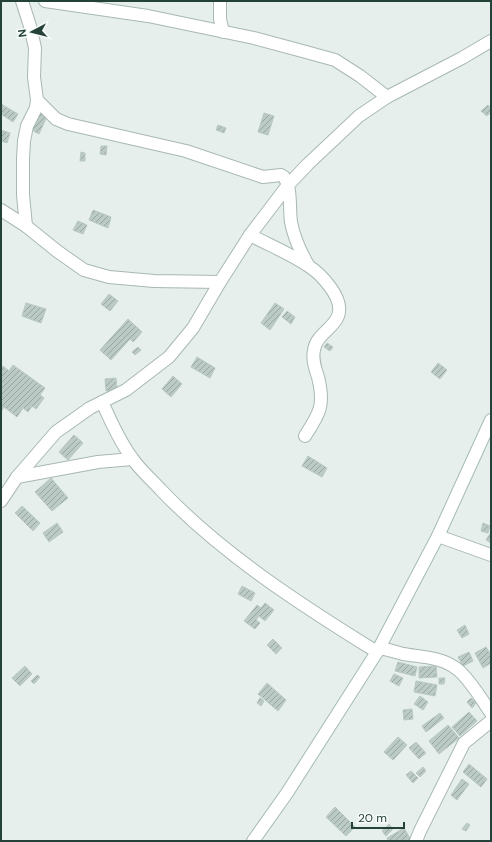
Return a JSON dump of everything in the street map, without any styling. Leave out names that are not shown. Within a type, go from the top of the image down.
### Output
[{"type":"street","points":[[22,1],[35,48],[34,77],[37,100],[36,108],[27,126],[22,159],[26,226]]},
{"type":"street","points":[[45,1],[73,3],[148,16],[254,38],[335,60],[360,76],[387,97]]},
{"type":"street","points":[[220,1],[220,19],[223,32]]},
{"type":"street","points":[[1,501],[17,477],[56,432],[90,408],[126,390],[169,357],[193,328],[220,282],[250,236],[288,185],[359,116],[387,97],[462,58],[491,41]]},
{"type":"street","points":[[37,100],[56,119],[68,124],[186,150],[263,177],[280,175],[284,177],[288,185],[291,222],[296,243],[308,265]]},
{"type":"street","points":[[1,210],[26,226],[84,270],[109,277],[154,281],[220,282]]},
{"type":"street","points":[[250,236],[308,265],[328,284],[339,301],[339,314],[335,322],[321,336],[314,349],[314,363],[322,401],[317,418],[305,436]]},
{"type":"street","points":[[102,402],[118,437],[132,459],[175,505],[215,541],[324,619],[378,650],[427,657],[448,663],[462,674],[491,713]]},
{"type":"street","points":[[253,841],[287,793],[378,650],[438,536],[491,420]]},
{"type":"street","points":[[17,477],[98,462],[132,459]]},
{"type":"street","points":[[438,536],[491,555]]},
{"type":"street","points":[[416,841],[464,743],[491,721]]},
{"type":"building","points":[[1,104],[18,114],[13,122],[1,114]]},
{"type":"building","points":[[488,105],[491,108],[491,112],[487,116],[481,111]]},
{"type":"building","points":[[39,109],[48,114],[39,134],[30,129]]},
{"type":"building","points":[[264,113],[274,116],[268,135],[258,132]]},
{"type":"building","points":[[218,125],[226,128],[224,133],[216,130]]},
{"type":"building","points":[[1,130],[10,133],[7,143],[1,141]]},
{"type":"building","points":[[101,146],[107,146],[106,155],[100,154]]},
{"type":"building","points":[[81,152],[85,153],[85,161],[80,161]]},
{"type":"building","points":[[93,210],[111,217],[108,228],[89,220]]},
{"type":"building","points":[[78,221],[87,225],[83,234],[73,230]]},
{"type":"building","points":[[109,294],[118,301],[110,311],[101,304]]},
{"type":"building","points":[[26,303],[46,309],[41,323],[22,316]]},
{"type":"building","points":[[275,303],[284,309],[270,330],[261,323]]},
{"type":"building","points":[[287,311],[295,317],[291,324],[282,317]]},
{"type":"building","points":[[128,319],[142,332],[133,342],[130,339],[111,360],[100,350]]},
{"type":"building","points":[[327,343],[333,347],[330,351],[324,347]]},
{"type":"building","points":[[138,347],[141,350],[135,355],[132,352]]},
{"type":"building","points":[[197,357],[215,368],[210,378],[191,367]]},
{"type":"building","points":[[438,363],[447,370],[440,379],[431,372]]},
{"type":"building","points":[[13,365],[45,388],[40,395],[44,398],[36,409],[32,406],[28,412],[23,408],[17,417],[4,407],[1,412],[1,368],[3,366],[9,371]]},
{"type":"building","points":[[173,376],[182,384],[171,397],[162,389]]},
{"type":"building","points":[[116,378],[117,390],[106,391],[105,379]]},
{"type":"building","points":[[74,435],[83,443],[68,460],[59,452]]},
{"type":"building","points":[[308,456],[327,468],[322,477],[302,466]]},
{"type":"building","points":[[51,478],[68,498],[52,511],[35,492]]},
{"type":"building","points":[[22,506],[40,523],[33,531],[15,513]]},
{"type":"building","points":[[57,523],[63,532],[49,542],[43,533]]},
{"type":"building","points":[[483,523],[490,526],[488,533],[481,531]]},
{"type":"building","points":[[491,532],[491,543],[486,540]]},
{"type":"building","points":[[242,586],[255,593],[251,601],[238,594]]},
{"type":"building","points":[[265,603],[274,610],[265,621],[259,616],[256,620],[260,623],[255,629],[244,621],[257,605],[261,608]]},
{"type":"building","points":[[465,625],[469,634],[462,638],[457,630]]},
{"type":"building","points":[[273,639],[282,648],[276,654],[267,645]]},
{"type":"building","points":[[486,647],[491,655],[491,663],[483,668],[475,653]]},
{"type":"building","points":[[469,652],[473,661],[463,666],[458,657]]},
{"type":"building","points":[[398,662],[417,667],[415,676],[395,671]]},
{"type":"building","points":[[25,666],[32,674],[20,686],[12,678]]},
{"type":"building","points":[[436,666],[437,677],[419,678],[419,667]]},
{"type":"building","points":[[394,674],[403,678],[399,686],[390,681]]},
{"type":"building","points":[[37,675],[40,677],[34,684],[31,681]]},
{"type":"building","points":[[439,678],[445,678],[444,684],[439,684]]},
{"type":"building","points":[[416,681],[437,685],[435,696],[414,692]]},
{"type":"building","points":[[267,683],[286,700],[278,711],[258,694]]},
{"type":"building","points":[[420,696],[428,702],[423,710],[414,704]]},
{"type":"building","points":[[260,698],[264,701],[261,706],[257,703]]},
{"type":"building","points":[[471,698],[476,703],[472,708],[467,702]]},
{"type":"building","points":[[412,709],[413,719],[404,720],[403,710]]},
{"type":"building","points":[[469,712],[477,721],[460,736],[452,727]]},
{"type":"building","points":[[440,713],[444,718],[426,732],[422,726]]},
{"type":"building","points":[[448,725],[459,738],[439,754],[429,741]]},
{"type":"building","points":[[398,737],[407,745],[393,760],[384,752]]},
{"type":"building","points":[[416,742],[426,753],[419,759],[409,748]]},
{"type":"building","points":[[469,764],[487,779],[481,787],[463,772]]},
{"type":"building","points":[[423,767],[426,771],[420,777],[416,773]]},
{"type":"building","points":[[411,771],[418,778],[413,783],[406,775]]},
{"type":"building","points":[[462,779],[469,784],[457,800],[451,795]]},
{"type":"building","points":[[335,807],[355,827],[346,836],[326,817]]},
{"type":"building","points":[[467,823],[470,825],[466,831],[462,829]]},
{"type":"building","points":[[389,824],[393,829],[386,836],[382,831]]},
{"type":"building","points":[[404,828],[411,840],[388,841],[387,838]]}]
